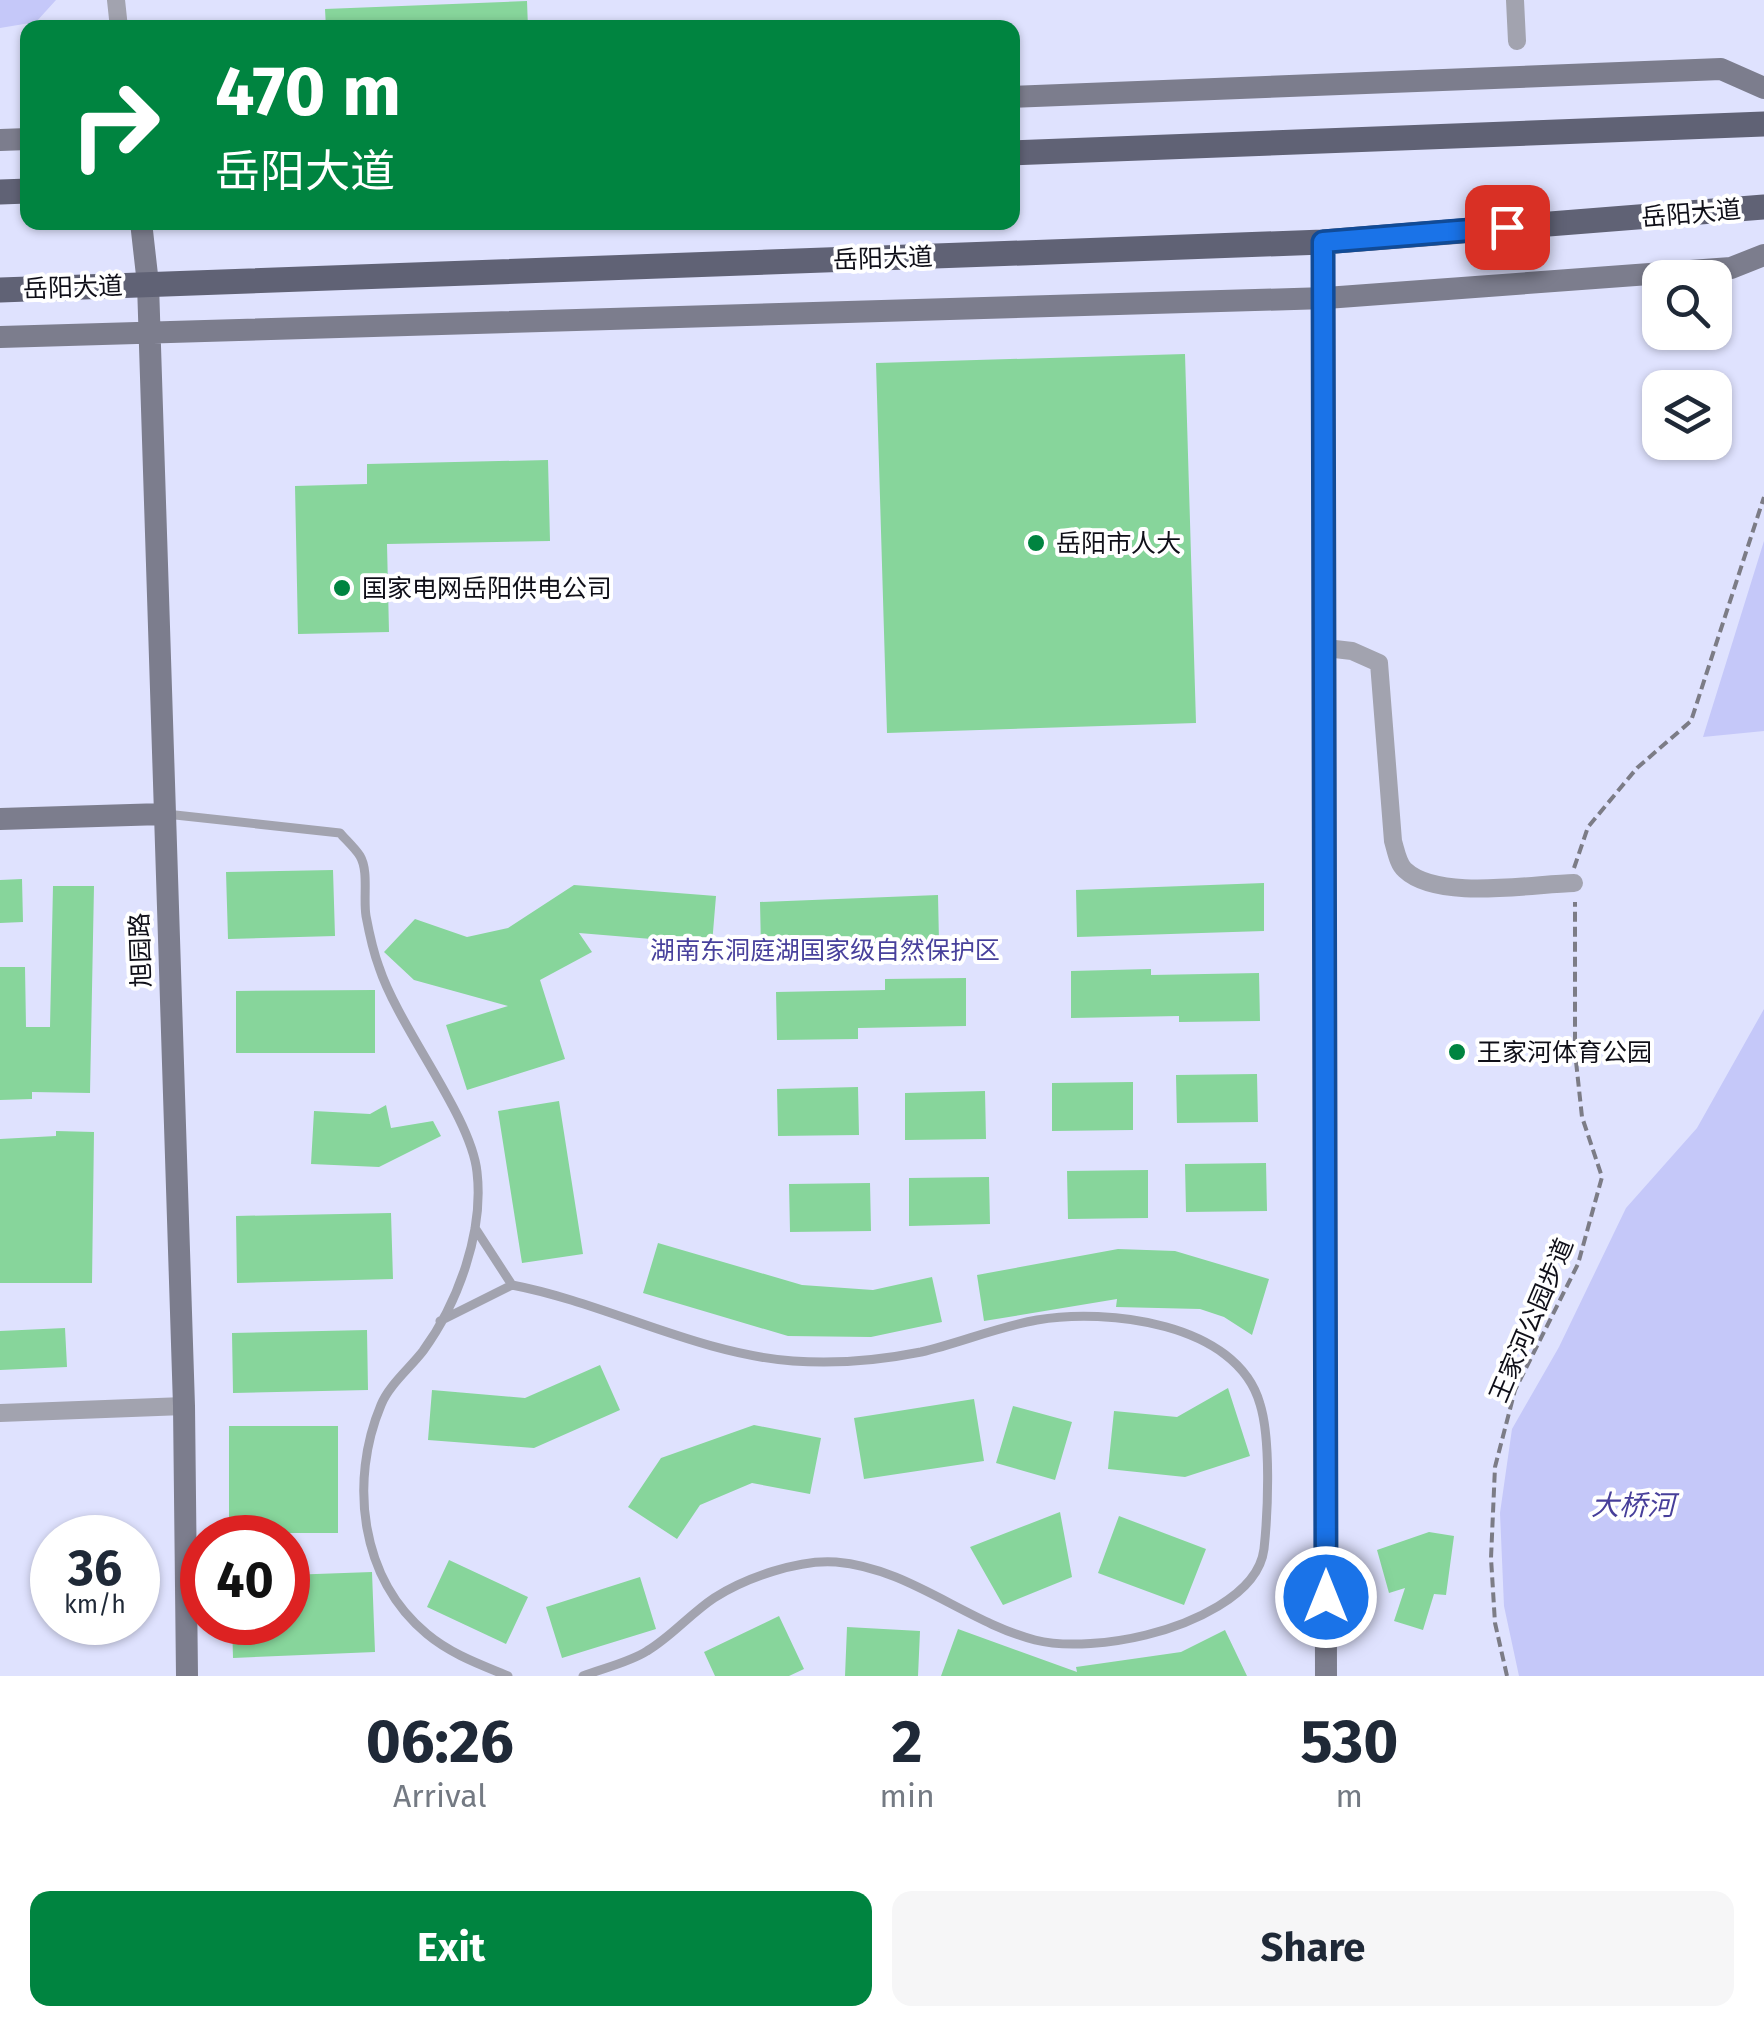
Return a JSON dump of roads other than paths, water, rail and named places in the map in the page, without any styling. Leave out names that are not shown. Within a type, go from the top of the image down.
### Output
[{"type":"main road","points":[[1020,153],[1759,125]]},
{"type":"main road","name":"岳阳大道","points":[[0,290],[1323,242],[1764,207]]},
{"type":"street","points":[[1515,0],[1517,41]]},
{"type":"street","points":[[1020,97],[1721,68],[1764,88]]},
{"type":"street","name":"旭园路","points":[[142,230],[150,330],[184,1406],[186,1676]]},
{"type":"street","points":[[1323,242],[1326,1676]]},
{"type":"street","points":[[0,337],[1326,298],[1731,268],[1764,255]]},
{"type":"street","points":[[1326,648],[1352,651],[1379,662],[1393,842],[1402,868],[1426,884],[1456,888],[1574,882]]},
{"type":"street","points":[[0,819],[163,814]]},
{"type":"street","points":[[0,1413],[184,1406]]},
{"type":"lane","points":[[163,814],[340,833],[362,858],[366,915],[379,968],[420,1055],[457,1118],[477,1170],[475,1228],[457,1288],[426,1348],[382,1402],[364,1462],[363,1510],[380,1575],[424,1632],[460,1656],[508,1676]]},
{"type":"lane","points":[[475,1228],[512,1285],[724,1348],[791,1361],[920,1352],[1038,1320],[1104,1315],[1165,1326],[1205,1341],[1242,1371],[1260,1403],[1268,1510],[1262,1562],[1242,1590],[1178,1623],[1146,1635],[1086,1642],[1036,1640],[899,1578],[834,1562],[775,1571],[716,1596],[645,1652],[583,1676]]},
{"type":"lane","points":[[440,1321],[512,1285]]},
{"type":"water","points":[[0,0],[56,0],[38,20],[20,20],[20,25],[0,28]]},
{"type":"water","points":[[1764,541],[1764,731],[1703,737]]},
{"type":"water","name":"大桥河","points":[[1764,1009],[1764,1676],[1519,1676],[1504,1606],[1500,1513],[1512,1429],[1559,1347],[1626,1208],[1697,1128]]},
{"type":"place","name":"岳阳市人大","points":[[1036,543]]},
{"type":"place","name":"国家电网岳阳供电公司","points":[[342,588]]},
{"type":"place","name":"王家河体育公园","points":[[1457,1052]]},
{"type":"park label","name":"湖南东洞庭湖国家级自然保护区","points":[[825,950]]}]
